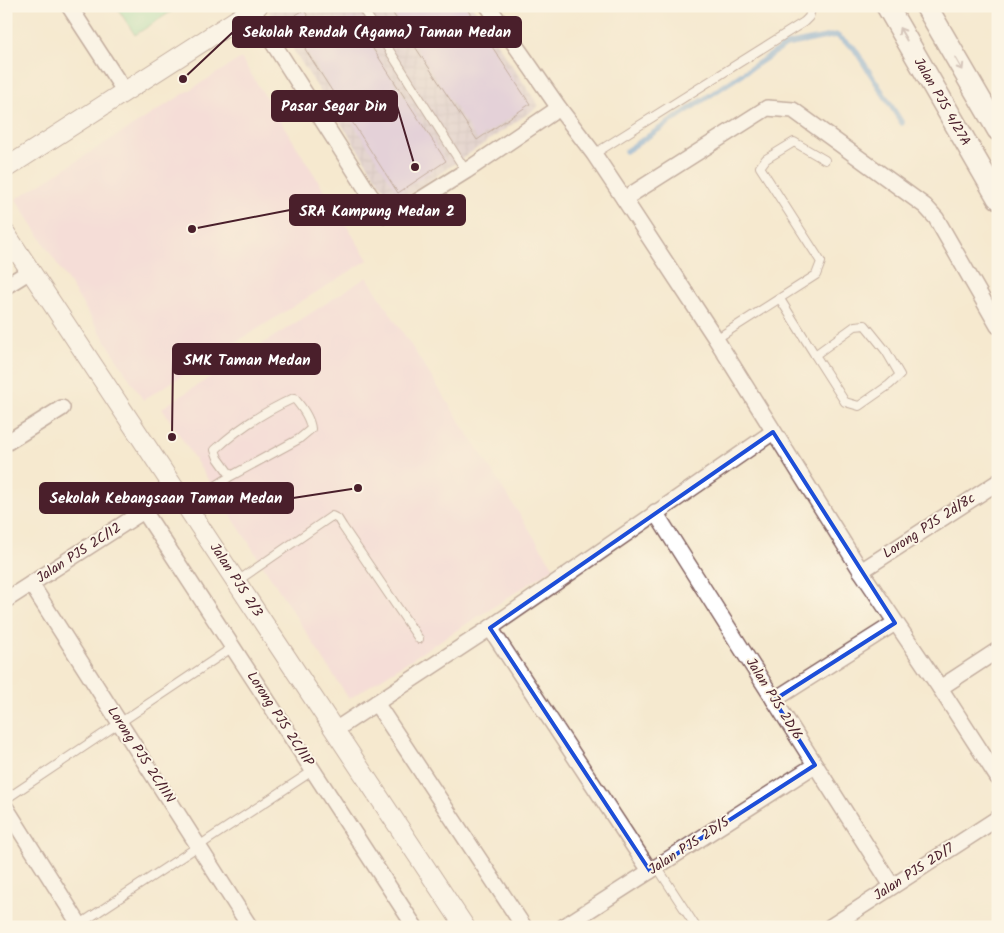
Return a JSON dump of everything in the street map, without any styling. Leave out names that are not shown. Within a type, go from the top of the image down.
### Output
[{"type":"main road","name":"Jalan PJS 4/27A","points":[[887,6],[995,192]]},
{"type":"main road","points":[[926,6],[998,130]]},
{"type":"street","points":[[69,6],[125,92]]},
{"type":"street","points":[[488,6],[624,199],[716,339],[861,571],[998,778]]},
{"type":"street","points":[[6,168],[255,8],[370,195],[386,215],[402,212],[559,108]]},
{"type":"street","points":[[624,199],[767,108],[793,110],[925,206],[936,218],[998,326]]},
{"type":"street","name":"Jalan PJS 2/3","points":[[6,234],[465,927]]},
{"type":"street","points":[[6,286],[30,271]]},
{"type":"street","points":[[6,443],[62,408]]},
{"type":"street","points":[[335,730],[490,628],[773,432]]},
{"type":"street","name":"Lorong PJS 2d/8c","points":[[861,571],[998,482]]},
{"type":"street","name":"Jalan PJS 2C/12","points":[[6,600],[144,511],[181,498]]},
{"type":"street","name":"Lorong PJS 2C/11P","points":[[144,511],[416,927]]},
{"type":"street","name":"Jalan PJS 2D/6","points":[[655,512],[892,886]]},
{"type":"street","name":"Lorong PJS 2C/11N","points":[[31,584],[250,927]]},
{"type":"street","points":[[774,700],[895,623]]},
{"type":"street","points":[[490,628],[653,869]]},
{"type":"street","points":[[940,688],[998,650]]},
{"type":"street","points":[[376,703],[524,927]]},
{"type":"street","name":"Jalan PJS 2D/5","points":[[564,927],[815,765]]},
{"type":"street","points":[[6,808],[81,926]]},
{"type":"street","name":"Jalan PJS 2D/7","points":[[830,927],[846,922],[892,886],[998,818]]},
{"type":"lane","points":[[361,6],[466,171]]},
{"type":"lane","points":[[594,154],[804,22],[810,17],[812,6]]},
{"type":"lane","points":[[716,339],[816,275],[821,262],[760,167],[766,159],[794,142],[825,160]]},
{"type":"lane","points":[[780,299],[815,355],[845,402],[859,406],[900,375],[886,350],[865,326],[855,326],[815,355]]},
{"type":"lane","points":[[181,498],[231,476],[298,439],[311,429],[301,406],[294,398],[266,413],[225,440],[215,450],[218,458],[231,476]]},
{"type":"lane","points":[[236,582],[332,516],[338,519],[344,526],[420,639]]},
{"type":"lane","points":[[6,799],[233,646]]},
{"type":"lane","points":[[81,926],[314,770]]},
{"type":"lane","points":[[653,869],[696,927]]},
{"type":"highlighted area","points":[[773,432],[895,623],[774,700],[815,765],[650,871],[490,628]]},
{"type":"shaded area","points":[[275,6],[472,6],[539,106],[394,205],[268,11]]},
{"type":"shaded area","points":[[241,58],[368,260],[143,400],[16,199]]},
{"type":"shaded area","points":[[367,277],[554,568],[349,699],[162,408]]},
{"type":"green space","points":[[116,6],[180,6],[135,35]]},
{"type":"building","points":[[388,6],[465,6],[530,104],[477,140]]},
{"type":"building","points":[[304,10],[322,38],[353,18],[446,161],[398,193],[305,49],[289,19]]},
{"type":"waterway","points":[[626,151],[786,45],[836,35],[854,48],[902,123]]},
{"type":"place","name":"Sekolah Rendah (Agama) Taman Medan","points":[[183,79]]},
{"type":"place","name":"Pasar Segar Din","points":[[415,167]]},
{"type":"place","name":"SRA Kampung Medan 2","points":[[192,229]]},
{"type":"place","name":"SMK Taman Medan","points":[[172,437]]},
{"type":"place","name":"Sekolah Kebangsaan Taman Medan","points":[[358,488]]}]
